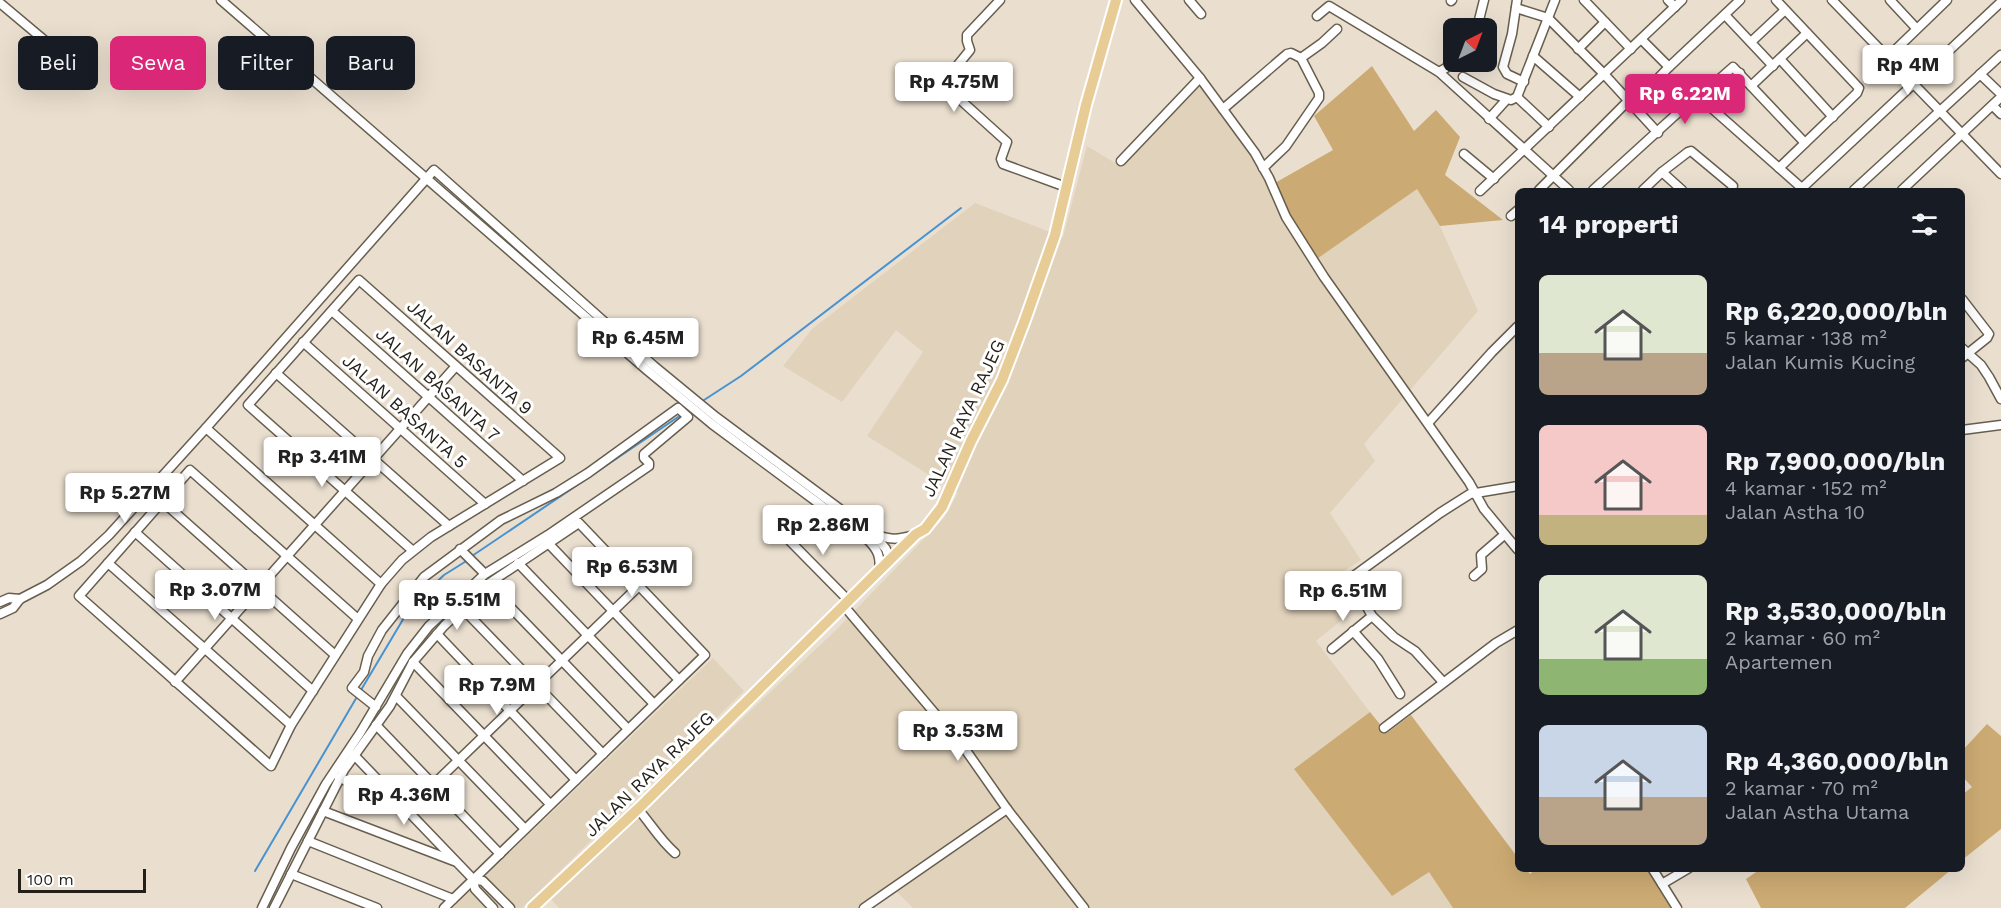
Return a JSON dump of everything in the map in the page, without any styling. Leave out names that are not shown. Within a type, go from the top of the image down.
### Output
[{"type":"main road","name":"JALAN RAYA RAJEG","points":[[532,908],[744,705],[773,673],[916,534],[925,529],[942,507],[1002,380],[1055,235],[1086,105],[1116,0]]},
{"type":"street","points":[[221,0],[562,298],[712,424],[868,540],[876,548],[881,560],[879,572]]},
{"type":"street","points":[[1000,0],[967,34],[970,50],[944,82],[945,86],[1007,142],[1001,159],[1003,164],[1066,187]]},
{"type":"street","points":[[1135,0],[1200,78],[1255,153],[1286,217],[1324,277],[1428,423],[1484,509],[1515,547]]},
{"type":"street","points":[[1189,0],[1201,15]]},
{"type":"street","points":[[1480,18],[1484,0]]},
{"type":"street","points":[[1463,77],[1507,99],[1517,97],[1555,0]]},
{"type":"street","points":[[1584,0],[1631,49]]},
{"type":"street","points":[[1668,0],[1675,7]]},
{"type":"street","points":[[1480,191],[1682,0]]},
{"type":"street","points":[[1541,188],[1740,0]]},
{"type":"street","points":[[1776,0],[1859,88],[1857,93],[1779,168]]},
{"type":"street","points":[[1833,0],[2001,174]]},
{"type":"street","points":[[1890,0],[1916,28]]},
{"type":"street","points":[[1888,57],[1947,0]]},
{"type":"street","points":[[1804,188],[2001,2]]},
{"type":"street","points":[[0,3],[39,36]]},
{"type":"street","points":[[1524,82],[1507,74],[1503,67],[1517,4],[1548,18],[1658,133]]},
{"type":"street","points":[[1317,16],[1329,6],[1438,72],[1567,188]]},
{"type":"street","points":[[1751,42],[1785,10]]},
{"type":"street","points":[[1725,15],[1833,117]]},
{"type":"street","points":[[1578,49],[1605,22]]},
{"type":"street","points":[[1301,58],[1322,43],[1336,29]]},
{"type":"street","points":[[1751,86],[1807,33]]},
{"type":"street","points":[[1641,39],[1669,67]]},
{"type":"street","points":[[1223,109],[1287,54],[1291,53],[1301,58],[1319,93],[1319,98],[1286,146],[1263,168]]},
{"type":"street","points":[[1856,188],[2001,55]]},
{"type":"street","points":[[1533,56],[1580,98]]},
{"type":"street","points":[[1595,188],[1731,67],[1740,73],[1805,142]]},
{"type":"street","points":[[1438,72],[1443,69]]},
{"type":"street","points":[[1709,104],[1740,73]]},
{"type":"street","points":[[1904,188],[1963,135],[2001,96],[1980,74]]},
{"type":"street","points":[[1121,161],[1200,78]]},
{"type":"street","points":[[1517,97],[1549,127]]},
{"type":"street","points":[[1699,97],[1800,188]]},
{"type":"street","points":[[1489,119],[1507,99]]},
{"type":"street","points":[[1993,106],[2001,114]]},
{"type":"street","points":[[1645,188],[1662,172],[1691,151],[1732,188]]},
{"type":"street","points":[[1464,153],[1494,179]]},
{"type":"street","points":[[0,614],[13,608],[20,599],[46,585],[81,561],[109,535],[206,429],[434,170],[654,366],[716,417],[871,532],[886,549],[890,561]]},
{"type":"street","points":[[1662,172],[1680,188]]},
{"type":"street","name":"JALAN BASANTA 9","points":[[332,311],[359,280],[560,458],[523,481]]},
{"type":"street","points":[[1965,303],[1989,334],[1988,338],[1965,353]]},
{"type":"street","points":[[332,311],[248,405],[413,551]]},
{"type":"street","name":"JALAN BASANTA 7","points":[[332,311],[523,481]]},
{"type":"street","points":[[1428,423],[1515,329]]},
{"type":"street","name":"JALAN BASANTA 5","points":[[303,342],[485,504]]},
{"type":"street","points":[[1965,355],[1980,365],[2001,399]]},
{"type":"street","points":[[175,682],[456,366]]},
{"type":"street","points":[[276,373],[449,526]]},
{"type":"street","points":[[262,908],[326,784],[376,707],[407,654],[429,626],[485,574],[548,535],[646,468],[649,463],[644,458],[644,454],[688,417],[678,408],[580,478],[556,493],[501,520],[424,577],[382,630],[368,656],[364,672],[352,688],[376,707]]},
{"type":"street","points":[[1965,430],[2001,425]]},
{"type":"street","points":[[206,429],[381,584]]},
{"type":"street","points":[[358,619],[190,470],[79,596],[271,766],[291,725],[335,655],[381,584],[402,560],[449,526],[523,481]]},
{"type":"street","points":[[1443,682],[1415,651],[1394,637],[1372,616],[1352,581],[1352,576],[1460,500],[1475,493],[1515,486]]},
{"type":"street","points":[[162,501],[335,655]]},
{"type":"street","points":[[276,907],[339,778],[396,696],[413,662],[437,634],[488,584],[579,523],[705,655],[444,908]]},
{"type":"street","points":[[779,530],[847,603],[959,742],[1007,809],[1084,908]]},
{"type":"street","points":[[135,532],[313,691]]},
{"type":"street","points":[[871,532],[899,540],[916,534]]},
{"type":"street","points":[[1474,576],[1482,567],[1480,555],[1504,535]]},
{"type":"street","points":[[548,543],[679,680]]},
{"type":"street","points":[[462,551],[485,574]]},
{"type":"street","points":[[108,562],[291,725]]},
{"type":"street","points":[[518,563],[654,704]]},
{"type":"street","points":[[488,584],[628,729]]},
{"type":"street","points":[[407,810],[639,586]]},
{"type":"street","points":[[0,602],[9,598],[20,599]]},
{"type":"street","points":[[462,608],[603,754]]},
{"type":"street","points":[[1332,649],[1372,616]]},
{"type":"street","points":[[1353,631],[1378,659],[1400,694]]},
{"type":"street","points":[[1384,728],[1496,643],[1515,632]]},
{"type":"street","points":[[437,634],[576,780]]},
{"type":"street","points":[[413,662],[550,804]]},
{"type":"street","points":[[396,696],[525,829]]},
{"type":"street","points":[[376,725],[500,854]]},
{"type":"street","points":[[354,755],[473,879],[475,889],[493,908]]},
{"type":"street","points":[[339,778],[398,801]]},
{"type":"street","points":[[638,808],[656,830],[660,839],[675,853]]},
{"type":"street","points":[[864,908],[1007,809]]},
{"type":"street","points":[[322,812],[456,862]]},
{"type":"street","points":[[308,841],[453,899]]},
{"type":"street","points":[[1654,872],[1677,908]]},
{"type":"street","points":[[1662,884],[1682,872]]},
{"type":"street","points":[[291,874],[377,908]]},
{"type":"street","points":[[473,879],[483,881],[510,908]]},
{"type":"shaded area","points":[[1372,66],[1414,131],[1436,110],[1460,137],[1445,175],[1503,220],[1440,226],[1417,189],[1311,263],[1268,187],[1333,150],[1314,116]]},
{"type":"shaded area","points":[[1195,79],[1241,131],[1275,202],[1417,189],[1440,226],[1478,311],[1364,444],[1375,461],[1330,513],[1361,560],[1322,585],[1344,618],[1316,641],[1370,712],[1294,769],[1393,895],[1429,871],[1453,908],[913,908],[896,891],[872,908],[559,908],[551,899],[836,630],[944,518],[958,493],[867,436],[923,352],[896,330],[842,402],[783,366],[812,329],[975,203],[1063,237],[1087,146],[1117,164]]},
{"type":"shaded area","points":[[713,658],[744,691],[522,908],[452,908]]},
{"type":"shaded area","points":[[1370,712],[1387,733],[1411,715],[1515,854],[1515,872],[1530,874],[1532,872],[1650,872],[1674,908],[1453,908],[1429,872],[1392,896],[1294,769]]},
{"type":"shaded area","points":[[1987,724],[2001,736],[2001,829],[1965,858],[1965,793],[1972,787],[1965,779],[1965,748]]},
{"type":"shaded area","points":[[1756,872],[1948,872],[1905,908],[1761,908],[1746,879]]},
{"type":"waterway","points":[[701,402],[741,376],[961,208]]},
{"type":"waterway","points":[[472,556],[681,415]]},
{"type":"waterway","points":[[361,690],[411,606],[444,575],[468,560]]},
{"type":"waterway","points":[[255,871],[358,695]]}]
